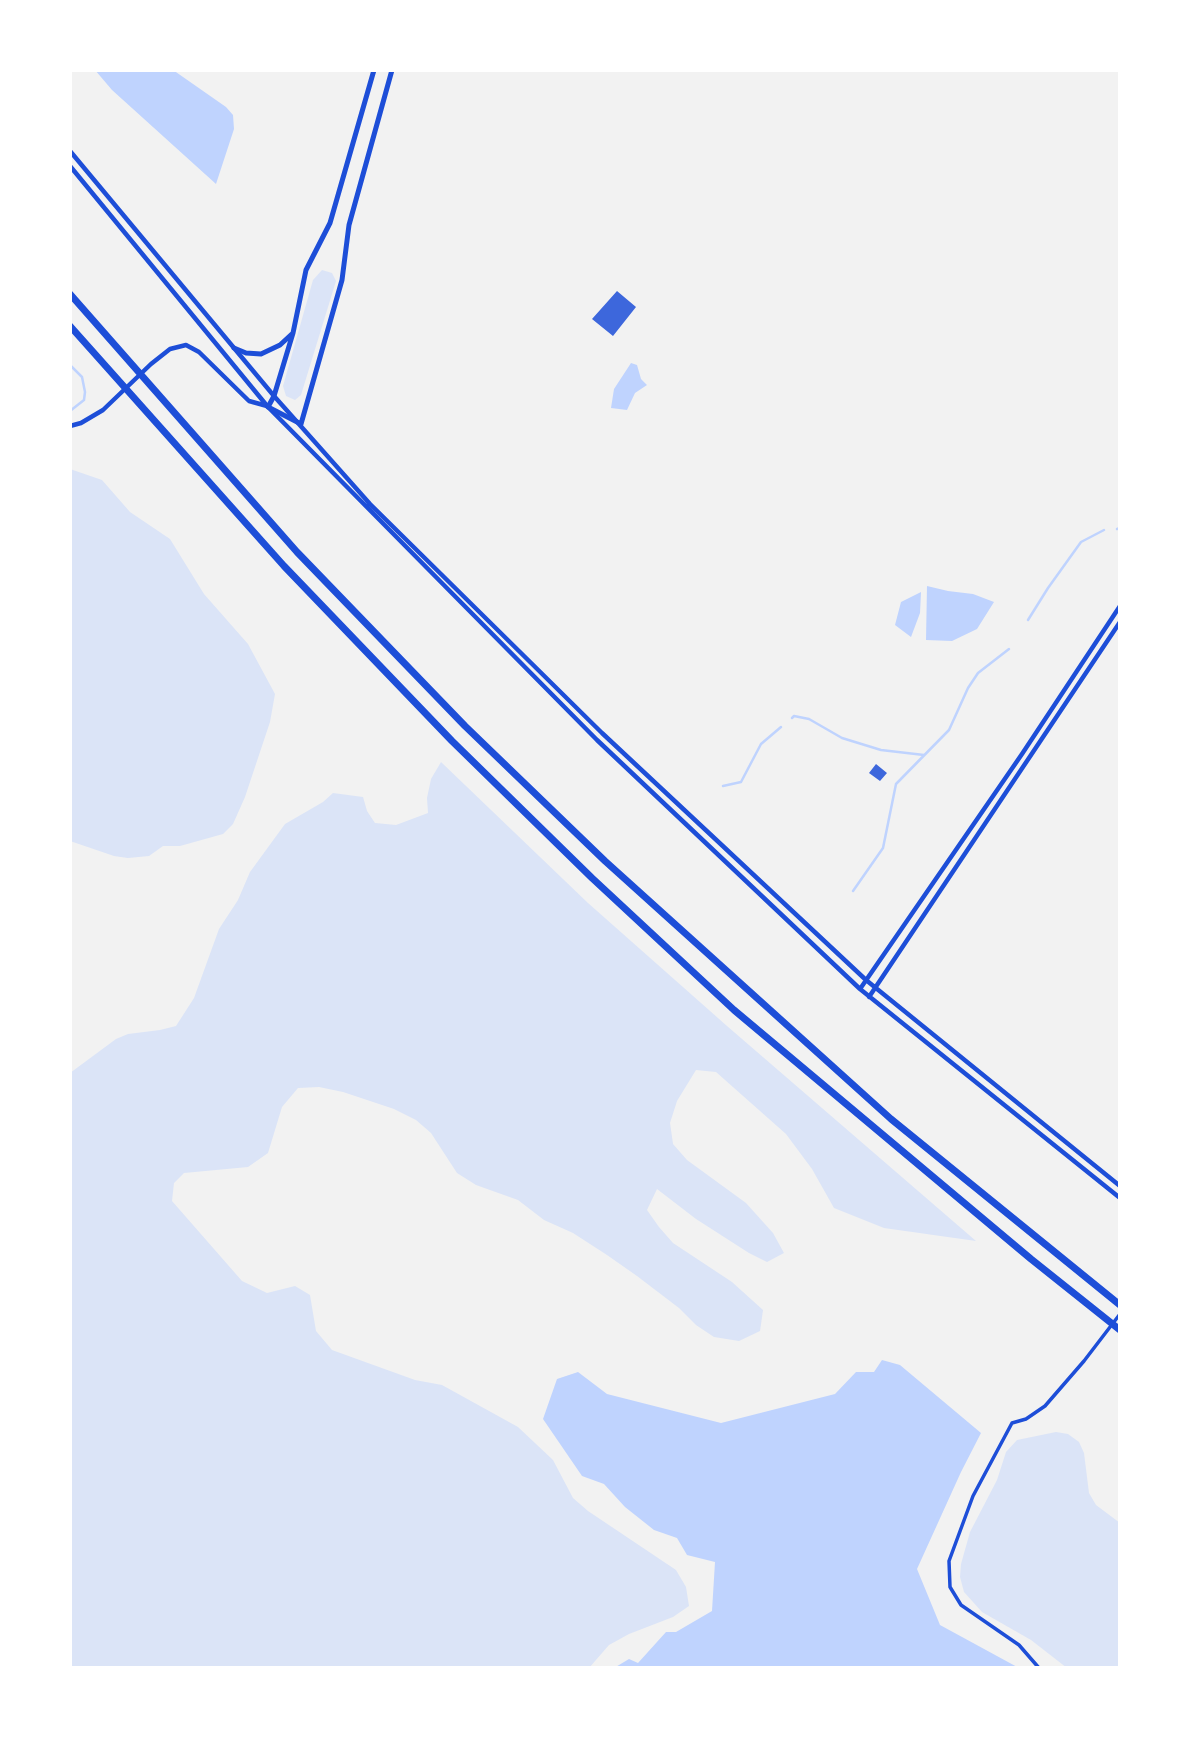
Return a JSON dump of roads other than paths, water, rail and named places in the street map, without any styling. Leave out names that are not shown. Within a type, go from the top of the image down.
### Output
[{"type":"highway","points":[[70,294],[297,552],[465,726],[535,794],[741,985],[891,1119],[1120,1305]]},
{"type":"highway","points":[[70,326],[293,576],[452,740],[592,878],[734,1010],[1011,1243],[1120,1330]]},
{"type":"main road","points":[[374,70],[330,223],[306,271],[293,333],[274,396],[268,407],[301,424],[342,280],[349,225],[392,70]]},
{"type":"main road","points":[[234,348],[246,353],[261,354],[279,345],[293,333]]},
{"type":"street","points":[[70,151],[274,396],[370,504],[573,704],[866,980],[1120,1186]]},
{"type":"street","points":[[70,166],[268,407],[597,740],[869,997],[1120,1198]]},
{"type":"street","points":[[70,426],[103,410],[170,349],[187,345],[199,352],[249,401],[268,407]]},
{"type":"street","points":[[860,989],[1120,606]]},
{"type":"street","points":[[869,997],[1120,622]]},
{"type":"street","points":[[1039,1668],[1019,1645],[961,1605],[950,1587],[949,1562],[973,1496],[1012,1423],[1026,1419],[1045,1406],[1120,1314]]},
{"type":"water","points":[[95,70],[173,70],[226,107],[233,115],[234,129],[216,184],[112,90]]},
{"type":"water","points":[[631,363],[637,365],[641,379],[647,385],[635,393],[627,410],[611,408],[614,389]]},
{"type":"water","points":[[927,586],[973,594],[994,602],[977,629],[952,641],[926,640]]},
{"type":"water","points":[[921,592],[920,613],[911,637],[895,625],[901,602]]},
{"type":"water","points":[[882,1360],[900,1365],[981,1433],[917,1569],[940,1625],[1019,1668],[614,1668],[629,1659],[638,1663],[666,1632],[676,1632],[712,1611],[715,1562],[687,1555],[677,1538],[654,1530],[625,1507],[604,1484],[582,1476],[543,1419],[557,1379],[578,1372],[607,1394],[721,1423],[835,1394],[856,1372],[874,1372]]},
{"type":"waterway","points":[[70,365],[82,377],[85,392],[84,400],[70,411]]},
{"type":"waterway","points":[[1028,620],[1081,542],[1104,530]]},
{"type":"waterway","points":[[853,891],[883,848],[896,784],[949,730],[968,688],[978,673],[1009,649]]},
{"type":"waterway","points":[[792,718],[794,716],[809,719],[842,738],[881,750],[924,755]]},
{"type":"waterway","points":[[723,786],[741,782],[761,744],[781,727]]}]
